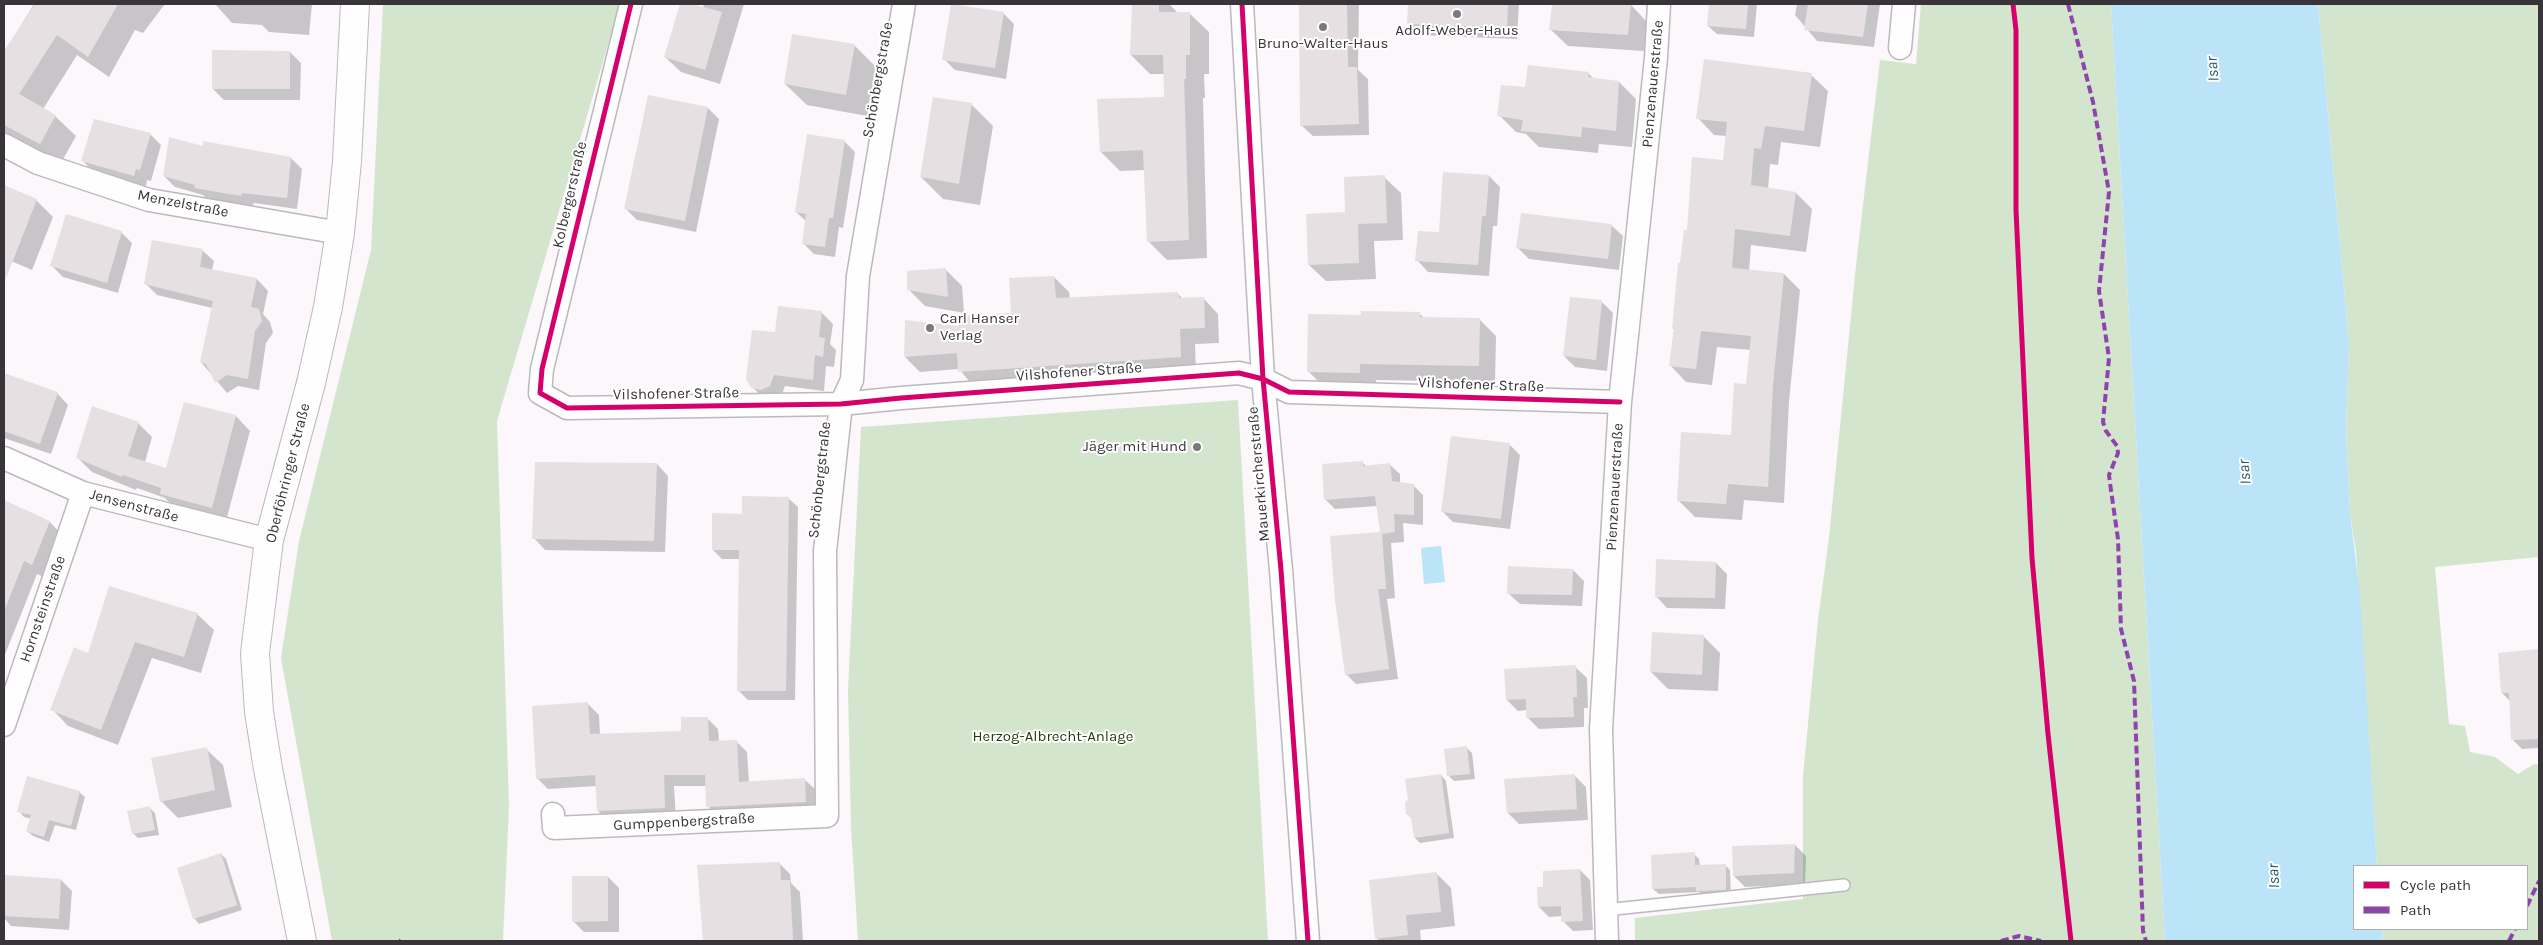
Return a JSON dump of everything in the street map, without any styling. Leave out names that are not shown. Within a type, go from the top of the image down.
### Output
[{"type":"main road","name":"Oberföhringer Straße","points":[[302,941],[259,712],[256,653],[269,540],[311,383],[328,307],[340,233],[347,161],[355,4]]},
{"type":"street","name":"Kolbergerstraße","points":[[540,393],[542,368],[631,4]]},
{"type":"street","name":"Schönbergstraße","points":[[827,816],[825,551],[841,404],[852,380],[858,276],[904,4]]},
{"type":"street","name":"Mauerkircherstraße","points":[[1242,4],[1263,379],[1281,570],[1308,941]]},
{"type":"street","name":"Pienzenauerstraße","points":[[1608,941],[1605,910],[1601,729],[1620,402],[1656,58],[1659,4]]},
{"type":"street","points":[[1900,48],[1904,4]]},
{"type":"street","name":"Menzelstraße","points":[[4,145],[38,163],[149,200],[340,233]]},
{"type":"street","name":"Vilshofener Straße","points":[[540,393],[567,408],[841,404],[1239,373],[1263,379],[1289,392],[1620,402]]},
{"type":"street","name":"Jensenstraße","points":[[4,458],[83,493],[269,540]]},
{"type":"street","name":"Hornsteinstraße","points":[[4,725],[83,493]]},
{"type":"street","name":"Gumppenbergstraße","points":[[553,814],[554,828],[827,816]]},
{"type":"lane","points":[[1605,910],[1844,885]]},
{"type":"green space","points":[[383,4],[620,4],[497,421],[509,806],[503,941],[332,941],[281,658],[299,541],[371,250]]},
{"type":"green space","points":[[1921,4],[2111,4],[2165,941],[1635,941],[1635,918],[1803,899],[1803,776],[1856,265],[1880,60],[1916,64]]},
{"type":"green space","points":[[2318,4],[2539,4],[2539,557],[2435,567],[2449,724],[2465,726],[2470,752],[2495,757],[2518,774],[2534,764],[2539,765],[2539,941],[2383,941],[2382,930],[2528,930],[2528,865],[2377,865],[2356,552],[2350,514],[2346,430],[2349,342]]},
{"type":"green space","name":"Herzog-Albrecht-Anlage","points":[[1238,400],[1268,941],[858,941],[851,827],[848,690],[861,427]]},
{"type":"water","name":"Isar","points":[[2111,4],[2318,4],[2349,342],[2346,430],[2350,514],[2360,594],[2377,865],[2353,865],[2353,930],[2382,930],[2383,941],[2165,941]]},
{"type":"water","points":[[1441,546],[1445,582],[1424,584],[1421,548]]},
{"type":"building","points":[[35,4],[118,4],[88,57],[57,35],[19,94],[56,115],[40,144],[4,125],[4,51]]},
{"type":"building","points":[[680,4],[692,4],[722,12],[705,70],[664,57]]},
{"type":"building","points":[[951,4],[1004,12],[995,68],[942,60]]},
{"type":"building","points":[[1132,4],[1159,4],[1159,12],[1190,12],[1190,55],[1186,55],[1186,79],[1184,79],[1189,240],[1147,242],[1143,150],[1100,152],[1097,99],[1164,97],[1163,55],[1130,55]]},
{"type":"building","points":[[1299,4],[1347,4],[1348,67],[1357,67],[1359,124],[1300,126]]},
{"type":"building","name":"Adolf-Weber-Haus","points":[[1408,4],[1508,4],[1507,28],[1407,24]]},
{"type":"building","points":[[1552,4],[1631,4],[1628,35],[1549,30]]},
{"type":"building","points":[[1709,4],[1748,4],[1746,29],[1707,26]]},
{"type":"building","points":[[1808,4],[1868,4],[1863,37],[1804,30]]},
{"type":"building","points":[[792,34],[855,44],[846,95],[784,84]]},
{"type":"building","points":[[212,50],[290,51],[290,89],[212,89]]},
{"type":"building","points":[[1704,59],[1812,73],[1804,131],[1765,126],[1761,149],[1754,148],[1751,185],[1796,192],[1790,236],[1735,229],[1732,268],[1784,273],[1773,385],[1768,487],[1728,484],[1726,504],[1677,501],[1681,432],[1731,435],[1734,383],[1746,384],[1751,336],[1701,331],[1696,369],[1669,366],[1674,329],[1672,329],[1678,263],[1680,263],[1684,230],[1687,230],[1692,157],[1723,160],[1727,122],[1696,119]]},
{"type":"building","points":[[1528,65],[1589,72],[1588,77],[1619,81],[1616,131],[1582,127],[1581,137],[1521,131],[1523,120],[1497,116],[1501,85],[1525,87]]},
{"type":"building","points":[[648,95],[708,107],[685,221],[624,209]]},
{"type":"building","points":[[933,97],[972,103],[959,184],[920,177]]},
{"type":"building","points":[[94,119],[151,133],[140,170],[136,169],[134,176],[81,161]]},
{"type":"building","points":[[807,134],[845,140],[833,218],[829,218],[825,247],[802,244],[806,214],[795,212]]},
{"type":"building","points":[[169,137],[203,146],[203,141],[291,157],[287,198],[242,193],[241,196],[194,188],[195,185],[163,176]]},
{"type":"building","points":[[1443,172],[1489,175],[1486,216],[1482,216],[1478,265],[1415,261],[1418,231],[1439,232]]},
{"type":"building","points":[[1385,175],[1387,223],[1358,224],[1359,263],[1308,265],[1306,214],[1345,212],[1344,177]]},
{"type":"building","points":[[4,185],[37,199],[5,281],[4,280]]},
{"type":"building","points":[[1521,213],[1612,224],[1608,259],[1516,248]]},
{"type":"building","points":[[66,214],[122,231],[107,283],[50,266]]},
{"type":"building","points":[[152,240],[203,249],[200,267],[257,278],[251,307],[259,309],[262,321],[255,331],[248,379],[227,375],[215,383],[206,364],[200,362],[213,301],[144,284]]},
{"type":"building","points":[[946,268],[948,297],[907,290],[907,271]]},
{"type":"building","points":[[1054,276],[1056,298],[1178,292],[1179,298],[1204,297],[1205,328],[1180,329],[1181,357],[958,372],[957,353],[904,357],[905,320],[958,326],[959,316],[1011,313],[1009,278]]},
{"type":"building","points":[[1570,297],[1602,300],[1596,360],[1563,356]]},
{"type":"building","points":[[778,306],[822,311],[819,337],[825,338],[823,357],[815,355],[813,380],[774,375],[770,386],[761,390],[751,388],[746,379],[752,330],[775,332]]},
{"type":"building","points":[[1361,311],[1420,312],[1420,317],[1480,318],[1479,366],[1360,364],[1360,373],[1307,372],[1308,314],[1361,315]]},
{"type":"building","points":[[4,373],[58,392],[40,444],[4,431]]},
{"type":"building","points":[[184,402],[236,415],[212,508],[160,494],[161,488],[123,475],[122,477],[76,458],[92,406],[139,422],[128,456],[166,468]]},
{"type":"building","points":[[1451,436],[1510,443],[1501,519],[1441,512]]},
{"type":"building","points":[[1363,461],[1363,466],[1390,463],[1392,481],[1414,484],[1414,515],[1394,514],[1395,532],[1382,534],[1386,589],[1378,589],[1389,669],[1345,675],[1335,600],[1330,536],[1380,532],[1375,496],[1324,500],[1322,464]]},
{"type":"building","points":[[535,462],[657,463],[654,541],[532,539]]},
{"type":"building","points":[[742,496],[789,497],[786,691],[737,691],[739,550],[712,550],[712,513],[742,514]]},
{"type":"building","points":[[4,500],[50,521],[32,565],[24,561],[5,609]]},
{"type":"building","points":[[1656,559],[1716,562],[1715,598],[1655,597]]},
{"type":"building","points":[[1508,566],[1573,569],[1572,595],[1507,594]]},
{"type":"building","points":[[109,586],[198,613],[184,657],[135,642],[101,730],[50,710],[74,647],[88,653]]},
{"type":"building","points":[[1652,632],[1704,635],[1702,675],[1650,672]]},
{"type":"building","points":[[2539,649],[2539,739],[2511,740],[2509,693],[2501,693],[2498,653]]},
{"type":"building","points":[[1576,665],[1577,697],[1573,697],[1574,717],[1526,718],[1526,699],[1506,700],[1504,669]]},
{"type":"building","points":[[588,702],[590,734],[681,731],[681,717],[708,717],[709,741],[737,740],[739,782],[805,778],[806,802],[706,807],[705,775],[664,775],[665,808],[597,811],[595,775],[536,779],[532,706]]},
{"type":"building","points":[[1467,746],[1470,774],[1447,776],[1444,749]]},
{"type":"building","points":[[207,747],[215,790],[160,802],[151,758]]},
{"type":"building","points":[[1441,774],[1449,833],[1414,838],[1411,818],[1406,814],[1405,803],[1408,799],[1405,779]]},
{"type":"building","points":[[1575,774],[1577,809],[1507,813],[1504,779]]},
{"type":"building","points":[[27,776],[80,791],[71,826],[49,820],[44,837],[26,831],[31,815],[17,812]]},
{"type":"building","points":[[150,806],[155,830],[132,834],[127,811]]},
{"type":"building","points":[[1795,844],[1794,873],[1733,876],[1732,846]]},
{"type":"building","points":[[1695,852],[1695,865],[1726,864],[1726,890],[1696,891],[1696,887],[1652,889],[1651,855]]},
{"type":"building","points":[[221,853],[237,905],[193,919],[177,868]]},
{"type":"building","points":[[780,862],[781,880],[790,880],[793,941],[703,941],[697,865]]},
{"type":"building","points":[[1580,869],[1583,921],[1561,922],[1561,906],[1538,907],[1537,887],[1543,887],[1543,871]]},
{"type":"building","points":[[1437,872],[1441,912],[1406,915],[1408,935],[1375,939],[1369,880]]},
{"type":"building","points":[[4,875],[61,879],[59,919],[4,916]]},
{"type":"building","points":[[572,876],[608,876],[608,921],[572,922]]},
{"type":"marked path","points":[[2068,4],[2093,102],[2109,192],[2099,291],[2109,358],[2103,422],[2106,431],[2117,446],[2118,453],[2109,475],[2118,539],[2121,629],[2134,681],[2143,931],[2146,941]]},
{"type":"marked path","points":[[2528,904],[2539,881]]},
{"type":"marked path","points":[[2509,941],[2514,930]]},
{"type":"marked path","points":[[2001,941],[2019,936],[2041,941]]},
{"type":"cycle path","points":[[631,4],[542,369],[540,393],[567,408],[841,404],[1239,373],[1263,379],[1289,392],[1620,402]]},
{"type":"cycle path","points":[[1242,4],[1263,379],[1281,570],[1308,941]]},
{"type":"cycle path","points":[[2013,4],[2016,30],[2016,210],[2032,558],[2048,734],[2071,941]]},
{"type":"place","name":"Adolf-Weber-Haus","points":[[1457,14]]},
{"type":"place","name":"Bruno-Walter-Haus","points":[[1323,27]]},
{"type":"place","name":"Carl Hanser Verlag","points":[[930,328]]},
{"type":"place","name":"Jäger mit Hund","points":[[1197,447]]}]
